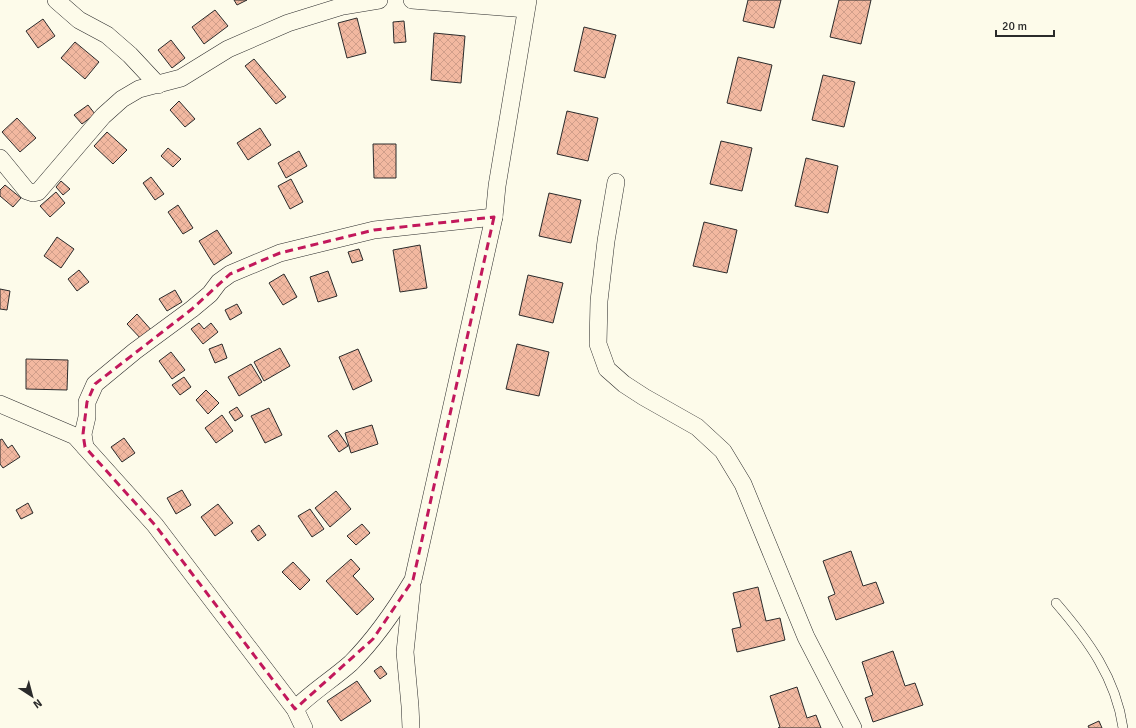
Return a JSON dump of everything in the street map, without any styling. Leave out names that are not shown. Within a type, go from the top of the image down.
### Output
[{"type":"street","points":[[56,0],[79,20],[107,36],[130,55],[158,85]]},
{"type":"street","points":[[0,158],[27,191],[33,193],[38,192],[108,112],[122,99],[139,89],[181,78],[228,49],[288,23],[343,6],[379,0]]},
{"type":"street","points":[[411,728],[405,652],[413,580],[494,217],[497,186],[515,86],[527,4],[412,0]]},
{"type":"street","points":[[616,182],[606,241],[599,301],[598,344],[607,369],[624,384],[644,397],[697,427],[723,451],[743,484],[806,637],[853,728]]},
{"type":"street","points":[[85,447],[83,434],[87,417],[87,402],[95,384],[135,351],[192,309],[210,294],[219,282],[230,274],[280,253],[374,230],[494,217]]},
{"type":"street","points":[[0,404],[75,436],[155,525],[295,710],[304,728]]},
{"type":"street","points":[[295,710],[312,693],[350,664],[373,639],[394,612],[413,580]]},
{"type":"lane","points":[[1056,603],[1085,638],[1111,683],[1123,728]]},
{"type":"highlighted area","points":[[494,217],[413,580],[373,639],[295,709],[155,525],[85,447],[83,434],[87,402],[95,384],[192,309],[230,274],[280,253],[374,230]]},
{"type":"building","points":[[234,0],[247,0],[237,5]]},
{"type":"building","points":[[748,0],[781,0],[774,28],[743,21]]},
{"type":"building","points":[[839,0],[871,0],[861,44],[830,37]]},
{"type":"building","points":[[215,10],[228,26],[204,44],[192,27]]},
{"type":"building","points":[[357,18],[366,53],[347,58],[338,23]]},
{"type":"building","points":[[43,19],[55,36],[38,48],[26,31]]},
{"type":"building","points":[[404,21],[406,42],[394,43],[393,22]]},
{"type":"building","points":[[584,27],[616,35],[605,78],[574,71]]},
{"type":"building","points":[[434,33],[465,36],[461,83],[431,80]]},
{"type":"building","points":[[171,40],[185,58],[172,68],[158,50]]},
{"type":"building","points":[[75,42],[99,62],[85,79],[61,58]]},
{"type":"building","points":[[738,57],[772,65],[761,111],[727,103]]},
{"type":"building","points":[[254,59],[286,97],[276,104],[245,66]]},
{"type":"building","points":[[823,75],[855,82],[844,127],[812,120]]},
{"type":"building","points":[[179,101],[195,119],[185,127],[170,110]]},
{"type":"building","points":[[88,105],[95,114],[82,124],[74,115]]},
{"type":"building","points":[[567,111],[598,118],[588,161],[557,154]]},
{"type":"building","points":[[17,118],[36,138],[20,152],[2,132]]},
{"type":"building","points":[[260,128],[271,145],[248,160],[237,143]]},
{"type":"building","points":[[107,132],[127,150],[113,164],[94,146]]},
{"type":"building","points":[[721,141],[752,148],[742,191],[710,184]]},
{"type":"building","points":[[373,144],[396,144],[396,178],[374,178]]},
{"type":"building","points":[[168,148],[181,159],[173,167],[161,156]]},
{"type":"building","points":[[299,151],[307,166],[286,178],[278,163]]},
{"type":"building","points":[[806,158],[838,166],[828,213],[795,206]]},
{"type":"building","points":[[151,177],[164,194],[155,200],[143,183]]},
{"type":"building","points":[[291,179],[303,202],[290,209],[278,186]]},
{"type":"building","points":[[61,181],[70,189],[63,195],[56,187]]},
{"type":"building","points":[[5,185],[21,198],[13,207],[0,196],[0,190]]},
{"type":"building","points":[[56,192],[65,203],[50,217],[40,206]]},
{"type":"building","points":[[549,193],[581,200],[571,243],[539,236]]},
{"type":"building","points":[[178,205],[193,228],[183,234],[168,212]]},
{"type":"building","points":[[704,222],[737,230],[727,273],[693,266]]},
{"type":"building","points":[[217,230],[232,253],[214,265],[199,241]]},
{"type":"building","points":[[57,237],[74,249],[61,268],[44,256]]},
{"type":"building","points":[[420,245],[427,288],[400,292],[393,250]]},
{"type":"building","points":[[359,249],[363,260],[352,263],[348,252]]},
{"type":"building","points":[[79,270],[89,282],[77,291],[68,279]]},
{"type":"building","points":[[328,271],[337,296],[318,302],[310,277]]},
{"type":"building","points":[[284,274],[297,297],[283,305],[269,283]]},
{"type":"building","points":[[528,275],[563,283],[553,323],[519,315]]},
{"type":"building","points":[[0,289],[10,291],[7,310],[0,309]]},
{"type":"building","points":[[175,290],[182,302],[167,311],[159,299]]},
{"type":"building","points":[[237,304],[242,313],[230,320],[225,310]]},
{"type":"building","points":[[137,314],[153,332],[143,341],[127,324]]},
{"type":"building","points":[[199,323],[204,329],[211,323],[218,332],[203,344],[191,329]]},
{"type":"building","points":[[222,344],[227,358],[215,363],[209,349]]},
{"type":"building","points":[[517,344],[549,352],[539,396],[506,389]]},
{"type":"building","points":[[280,348],[290,366],[264,381],[254,362]]},
{"type":"building","points":[[358,349],[372,381],[353,390],[339,357]]},
{"type":"building","points":[[171,352],[185,370],[172,379],[159,361]]},
{"type":"building","points":[[26,359],[68,360],[67,390],[26,389]]},
{"type":"building","points":[[251,364],[262,382],[239,396],[228,377]]},
{"type":"building","points":[[184,377],[191,387],[180,395],[172,385]]},
{"type":"building","points":[[206,390],[219,403],[208,414],[196,400]]},
{"type":"building","points":[[237,407],[243,416],[235,421],[229,412]]},
{"type":"building","points":[[269,408],[282,435],[265,443],[251,416]]},
{"type":"building","points":[[222,415],[233,431],[216,443],[205,428]]},
{"type":"building","points":[[372,425],[378,444],[351,453],[345,433]]},
{"type":"building","points":[[337,430],[348,446],[339,452],[328,436]]},
{"type":"building","points":[[124,438],[135,453],[122,462],[111,447]]},
{"type":"building","points":[[2,439],[8,448],[12,445],[20,457],[3,468],[0,464],[0,440]]},
{"type":"building","points":[[182,490],[191,505],[176,514],[167,498]]},
{"type":"building","points":[[336,491],[351,509],[330,527],[315,508]]},
{"type":"building","points":[[28,503],[33,513],[21,519],[16,510]]},
{"type":"building","points":[[218,504],[233,523],[215,536],[201,517]]},
{"type":"building","points":[[310,509],[324,529],[312,537],[298,516]]},
{"type":"building","points":[[362,524],[370,533],[356,545],[347,536]]},
{"type":"building","points":[[259,525],[266,535],[258,541],[251,531]]},
{"type":"building","points":[[851,551],[863,586],[876,582],[884,603],[836,620],[828,597],[835,594],[823,561]]},
{"type":"building","points":[[351,559],[360,569],[353,576],[374,599],[357,615],[326,581]]},
{"type":"building","points":[[293,562],[310,580],[300,590],[282,572]]},
{"type":"building","points":[[758,587],[766,621],[780,618],[785,640],[737,652],[732,629],[741,627],[733,593]]},
{"type":"building","points":[[893,651],[905,686],[915,683],[923,705],[873,722],[865,698],[873,695],[862,662]]},
{"type":"building","points":[[381,666],[387,674],[380,679],[374,671]]},
{"type":"building","points":[[357,681],[371,701],[341,721],[327,701]]},
{"type":"building","points":[[797,687],[807,718],[816,715],[821,728],[778,728],[780,727],[770,696]]},
{"type":"building","points":[[1099,721],[1102,728],[1089,728],[1088,726]]}]
